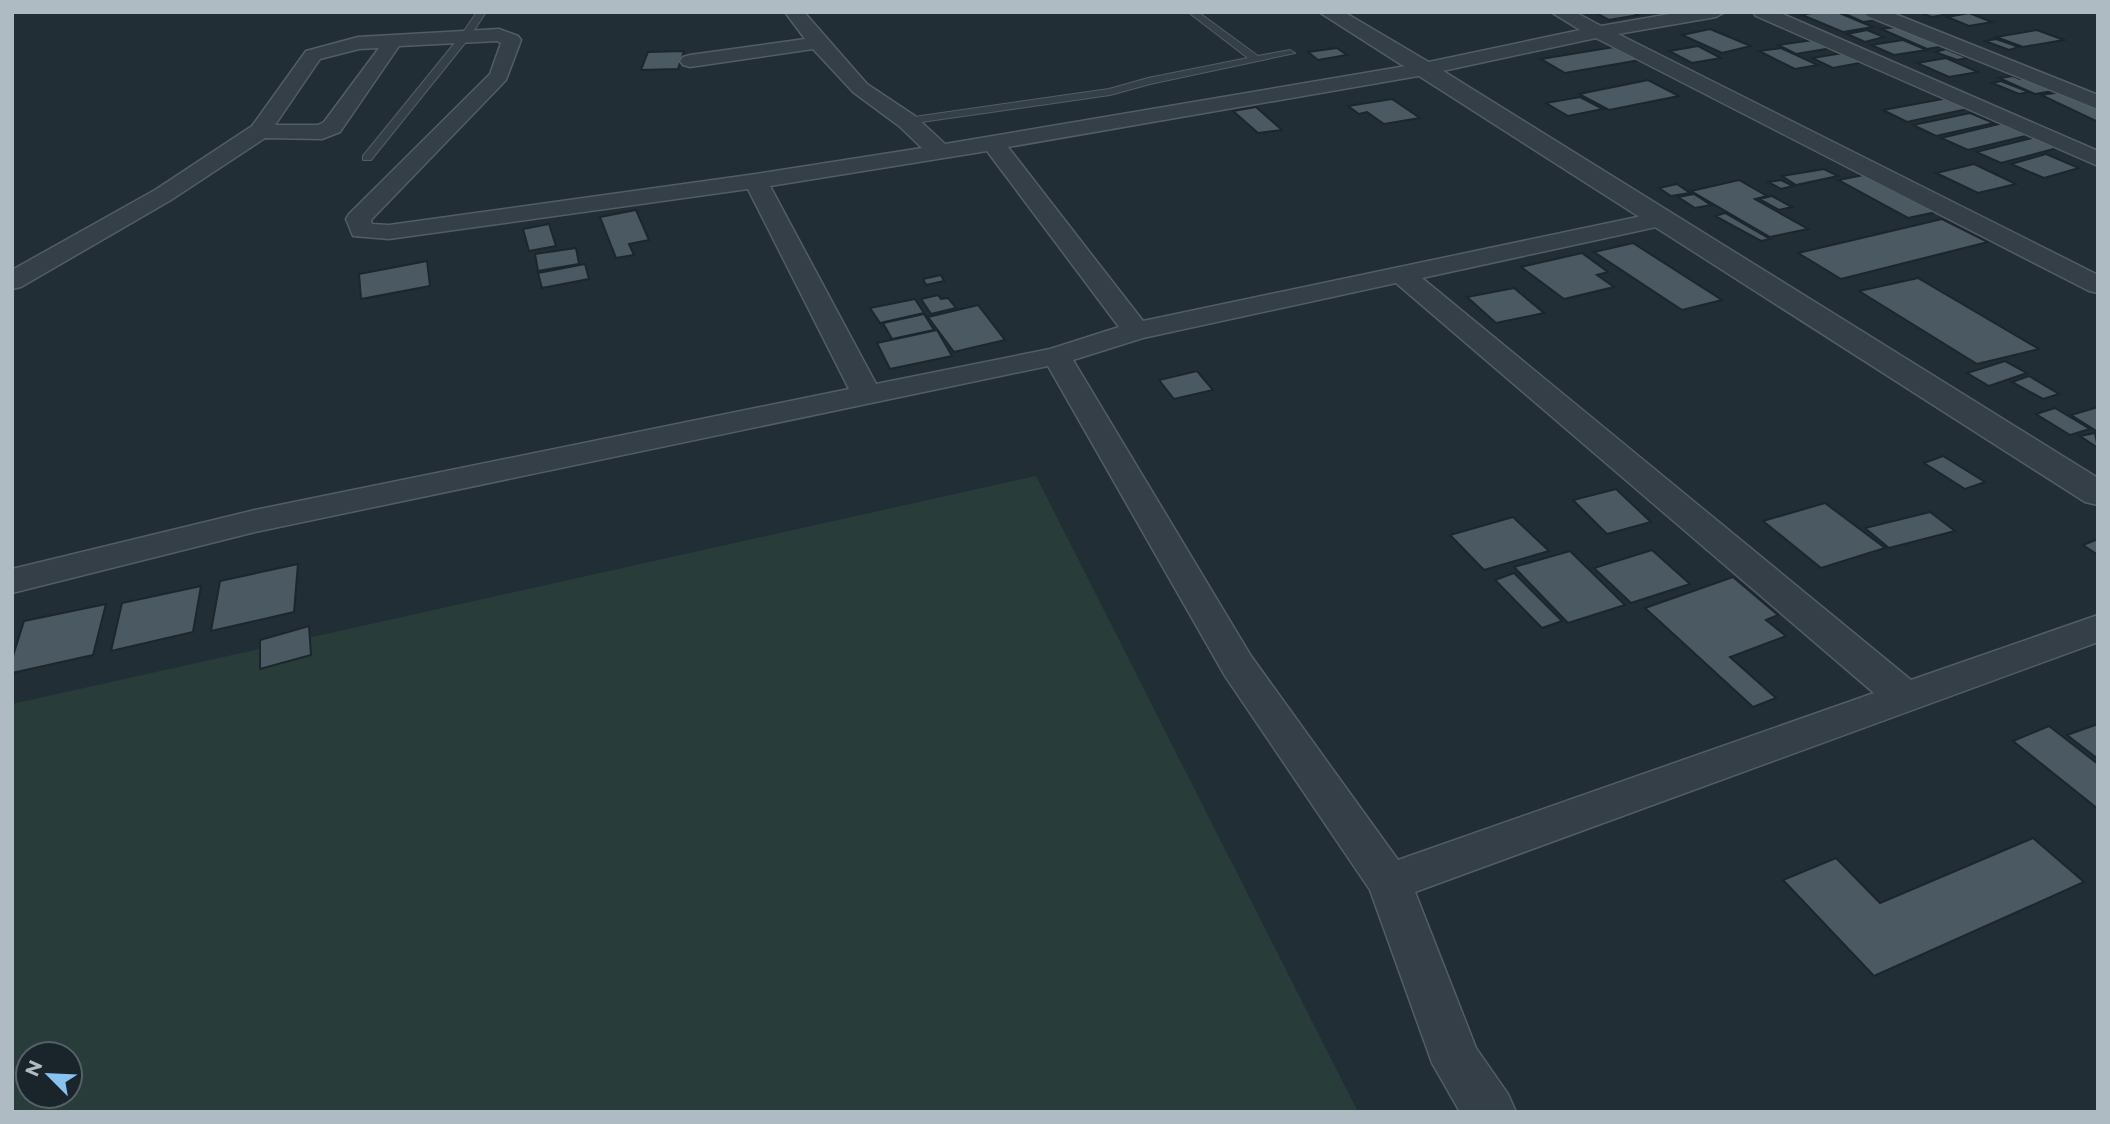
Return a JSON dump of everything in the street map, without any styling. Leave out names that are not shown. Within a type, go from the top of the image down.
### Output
[{"type":"street","points":[[794,12],[818,43],[860,88],[907,121],[940,152]]},
{"type":"street","points":[[1329,12],[1424,69],[2098,494]]},
{"type":"street","points":[[1560,12],[2098,285]]},
{"type":"street","points":[[12,281],[163,195],[260,131],[313,55],[358,43],[499,35],[511,40],[499,76],[358,219],[362,231],[389,232],[756,181],[940,152],[1424,69],[1596,32],[1716,12]]},
{"type":"street","points":[[1762,12],[2098,159]]},
{"type":"street","points":[[1873,12],[2098,103]]},
{"type":"street","points":[[260,131],[321,132],[332,127],[394,40]]},
{"type":"street","points":[[690,61],[818,43]]},
{"type":"street","points":[[993,143],[1136,331]]},
{"type":"street","points":[[756,181],[867,395]]},
{"type":"street","points":[[12,581],[255,521],[1056,356],[1136,331],[1661,219]]},
{"type":"street","points":[[1401,274],[1905,697]]},
{"type":"street","points":[[1056,356],[1238,666],[1389,882],[1457,1063],[1490,1112]]},
{"type":"street","points":[[1389,882],[2098,628]]},
{"type":"lane","points":[[367,158],[466,36],[482,12]]},
{"type":"lane","points":[[1192,12],[1255,60]]},
{"type":"lane","points":[[907,121],[1110,92],[1149,81],[1290,53]]},
{"type":"green space","points":[[1036,476],[1358,1112],[12,1112],[12,704]]},
{"type":"building","points":[[1594,12],[1632,12],[1638,15],[1609,20]]},
{"type":"building","points":[[1837,12],[1873,27],[1843,32],[1802,15]]},
{"type":"building","points":[[1841,12],[1880,12],[1893,18],[1863,22]]},
{"type":"building","points":[[1918,12],[1959,12],[1932,17]]},
{"type":"building","points":[[1969,13],[1992,22],[1969,26],[1947,17]]},
{"type":"building","points":[[1896,27],[1957,44],[1927,49],[1881,29]]},
{"type":"building","points":[[1710,29],[1751,46],[1722,53],[1682,35]]},
{"type":"building","points":[[1867,30],[1884,37],[1865,42],[1847,34]]},
{"type":"building","points":[[2037,30],[2064,40],[2023,47],[1996,37]]},
{"type":"building","points":[[1820,39],[1838,47],[1796,54],[1778,45]]},
{"type":"building","points":[[1996,39],[2019,47],[2009,50],[1985,41]]},
{"type":"building","points":[[1903,40],[1927,50],[1894,55],[1871,45]]},
{"type":"building","points":[[1698,46],[1721,58],[1692,63],[1669,51]]},
{"type":"building","points":[[1614,47],[1640,60],[1565,73],[1541,59]]},
{"type":"building","points":[[1337,48],[1347,55],[1318,60],[1308,52]]},
{"type":"building","points":[[1781,48],[1818,65],[1795,69],[1759,51]]},
{"type":"building","points":[[1946,49],[1968,58],[1957,60],[1935,52]]},
{"type":"building","points":[[684,51],[678,69],[641,70],[648,52]]},
{"type":"building","points":[[1849,52],[1870,61],[1833,68],[1812,58]]},
{"type":"building","points":[[1946,58],[1978,72],[1949,77],[1917,63]]},
{"type":"building","points":[[2013,76],[2020,79],[2035,76],[2065,89],[2035,94],[1999,78]]},
{"type":"building","points":[[1648,80],[1679,96],[1609,110],[1579,94]]},
{"type":"building","points":[[2001,81],[2029,92],[2019,94],[1992,83]]},
{"type":"building","points":[[2068,91],[2098,103],[2098,122],[2041,95]]},
{"type":"building","points":[[1580,97],[1603,109],[1568,116],[1546,103]]},
{"type":"building","points":[[1948,98],[1972,108],[1907,122],[1883,110]]},
{"type":"building","points":[[1392,99],[1420,118],[1384,124],[1367,112],[1359,114],[1348,106]]},
{"type":"building","points":[[1256,107],[1282,130],[1258,133],[1233,111]]},
{"type":"building","points":[[1970,113],[1994,123],[1936,136],[1913,125]]},
{"type":"building","points":[[2003,123],[2030,135],[1968,150],[1941,138]]},
{"type":"building","points":[[2036,137],[2061,147],[2001,163],[1976,152]]},
{"type":"building","points":[[2046,154],[2079,168],[2044,178],[2011,164]]},
{"type":"building","points":[[1974,164],[2016,184],[1978,193],[1936,173]]},
{"type":"building","points":[[1824,169],[1838,176],[1796,185],[1782,176]]},
{"type":"building","points":[[1874,173],[1946,210],[1908,218],[1838,180]]},
{"type":"building","points":[[1739,180],[1767,196],[1755,199],[1808,229],[1770,237],[1691,191]]},
{"type":"building","points":[[1781,180],[1793,186],[1781,189],[1768,182]]},
{"type":"building","points":[[1677,184],[1690,193],[1671,196],[1659,188]]},
{"type":"building","points":[[1694,194],[1711,205],[1695,208],[1678,197]]},
{"type":"building","points":[[1772,196],[1792,207],[1779,210],[1759,199]]},
{"type":"building","points":[[636,210],[649,240],[629,244],[634,255],[616,258],[600,217]]},
{"type":"building","points":[[1725,213],[1770,239],[1761,241],[1715,216]]},
{"type":"building","points":[[1942,219],[1988,242],[1841,279],[1798,253]]},
{"type":"building","points":[[549,224],[556,246],[529,251],[523,229]]},
{"type":"building","points":[[1633,243],[1722,300],[1682,310],[1594,252]]},
{"type":"building","points":[[576,248],[579,264],[538,271],[535,254]]},
{"type":"building","points":[[1582,253],[1608,272],[1597,275],[1614,287],[1564,299],[1521,267]]},
{"type":"building","points":[[427,261],[430,286],[361,299],[359,274]]},
{"type":"building","points":[[585,264],[589,279],[542,288],[538,273]]},
{"type":"building","points":[[941,275],[944,281],[926,285],[923,279]]},
{"type":"building","points":[[1918,278],[2039,349],[1977,364],[1859,291]]},
{"type":"building","points":[[1514,288],[1544,313],[1496,323],[1467,297]]},
{"type":"building","points":[[938,295],[941,299],[948,298],[956,308],[931,314],[921,299]]},
{"type":"building","points":[[915,299],[924,313],[880,323],[870,308]]},
{"type":"building","points":[[978,305],[1005,340],[954,352],[928,317]]},
{"type":"building","points":[[924,314],[934,330],[892,339],[883,323]]},
{"type":"building","points":[[937,330],[952,356],[890,369],[877,343]]},
{"type":"building","points":[[2005,361],[2027,373],[1989,386],[1967,373]]},
{"type":"building","points":[[1197,371],[1213,390],[1174,399],[1159,380]]},
{"type":"building","points":[[2029,376],[2059,394],[2043,399],[2012,382]]},
{"type":"building","points":[[2098,407],[2098,432],[2071,415]]},
{"type":"building","points":[[2055,408],[2090,429],[2070,435],[2036,414]]},
{"type":"building","points":[[2095,433],[2098,448],[2080,436]]},
{"type":"building","points":[[1943,456],[1985,482],[1965,489],[1924,463]]},
{"type":"building","points":[[1616,489],[1651,522],[1607,534],[1573,500]]},
{"type":"building","points":[[1825,503],[1885,548],[1821,568],[1763,521]]},
{"type":"building","points":[[1930,512],[1955,531],[1889,548],[1865,528]]},
{"type":"building","points":[[1513,517],[1549,551],[1484,570],[1450,535]]},
{"type":"building","points":[[2098,539],[2098,555],[2083,545]]},
{"type":"building","points":[[1652,550],[1690,584],[1631,603],[1594,568]]},
{"type":"building","points":[[1570,551],[1625,605],[1568,623],[1514,567]]},
{"type":"building","points":[[298,564],[294,612],[211,631],[220,581]]},
{"type":"building","points":[[1514,573],[1562,621],[1542,628],[1495,580]]},
{"type":"building","points":[[1733,577],[1778,615],[1766,620],[1786,636],[1730,657],[1776,698],[1753,707],[1645,608]]},
{"type":"building","points":[[201,586],[193,632],[111,651],[122,603]]},
{"type":"building","points":[[106,604],[93,655],[12,673],[12,659],[24,621]]},
{"type":"building","points":[[309,626],[311,655],[260,669],[260,640]]},
{"type":"building","points":[[2098,724],[2098,759],[2067,735]]},
{"type":"building","points":[[2049,726],[2098,764],[2098,809],[2013,741]]},
{"type":"building","points":[[2033,838],[2084,882],[1874,976],[1783,880],[1836,858],[1880,903]]}]
